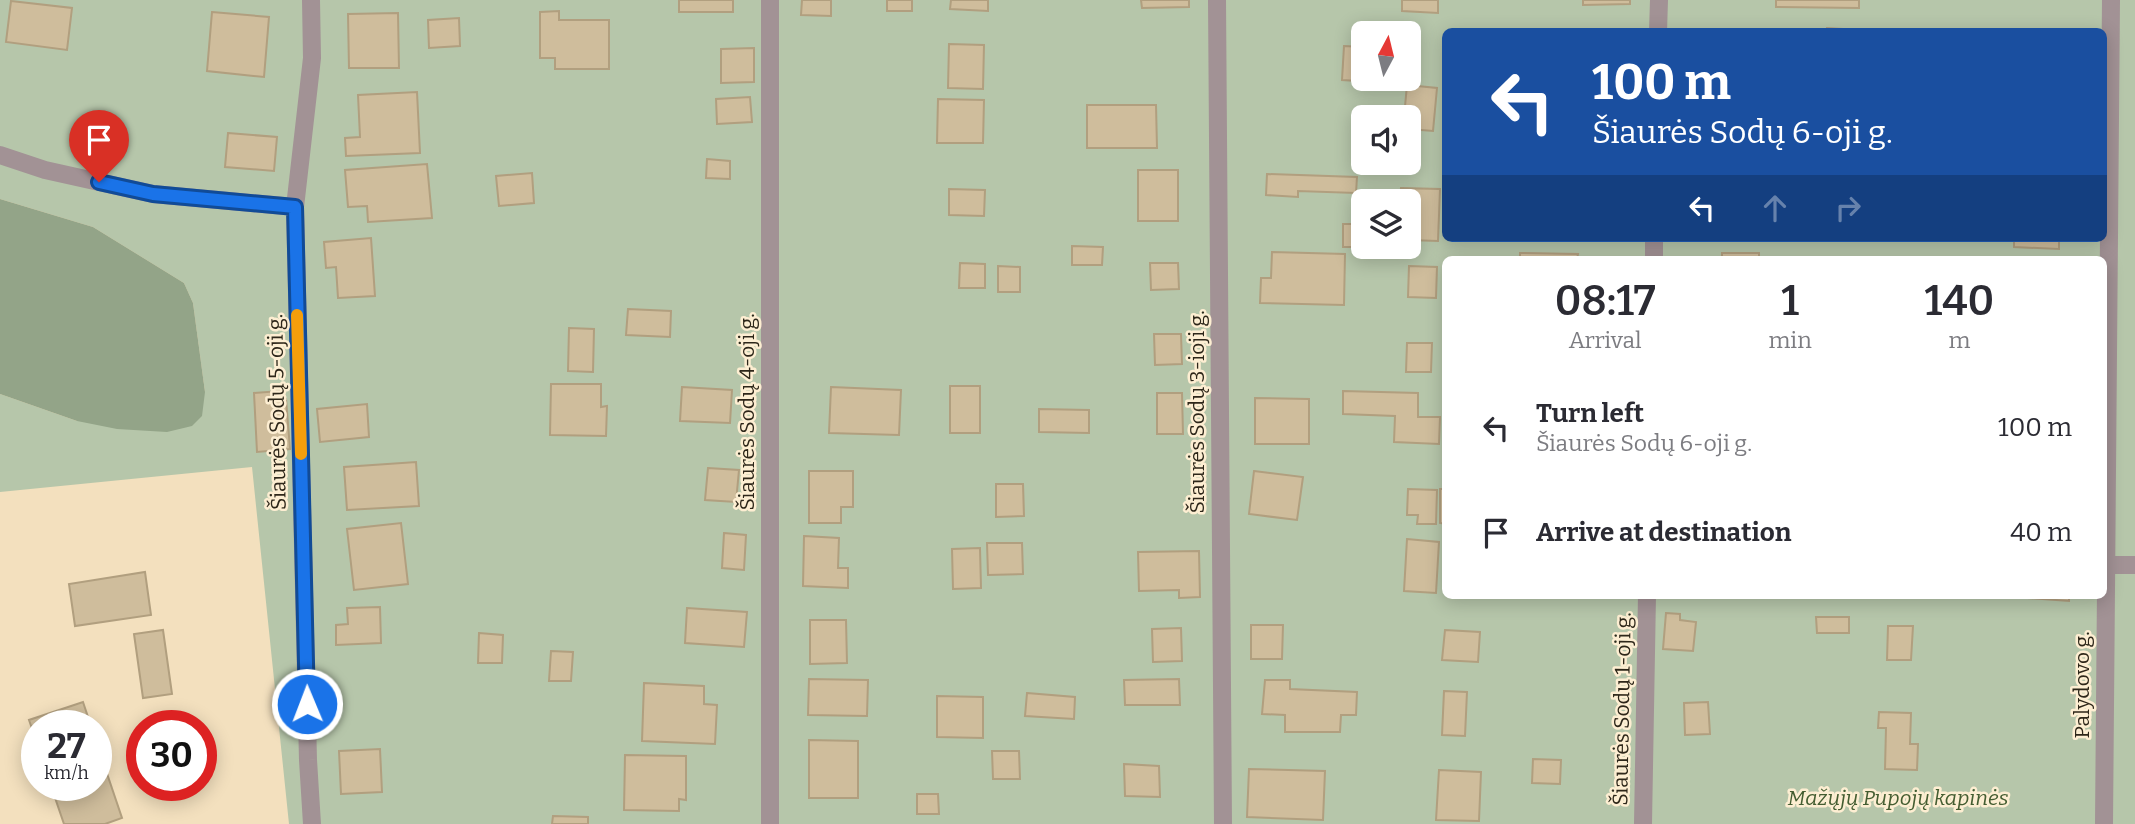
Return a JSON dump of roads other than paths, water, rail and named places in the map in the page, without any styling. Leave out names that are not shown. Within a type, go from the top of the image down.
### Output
[{"type":"street","name":"Šiaurės Sodų 5-oji g.","points":[[312,0],[312,58],[295,207],[308,760],[313,824]]},
{"type":"street","name":"Šiaurės Sodų 4-oji g.","points":[[770,0],[770,824]]},
{"type":"street","name":"Šiaurės Sodų 3-ioji g.","points":[[1217,0],[1223,824]]},
{"type":"street","points":[[1658,28],[1659,0]]},
{"type":"street","name":"Palydovo g.","points":[[2107,404],[2112,0]]},
{"type":"street","points":[[0,155],[45,170],[153,194],[295,207]]},
{"type":"street","points":[[2107,565],[2135,565]]},
{"type":"street","name":"Šiaurės Sodų 1-oji g.","points":[[1643,824],[1647,599]]},
{"type":"street","name":"Palydovo g.","points":[[2104,824],[2105,599]]},
{"type":"park label","name":"Mažųjų Pupojų kapinės","points":[[1898,798]]}]
